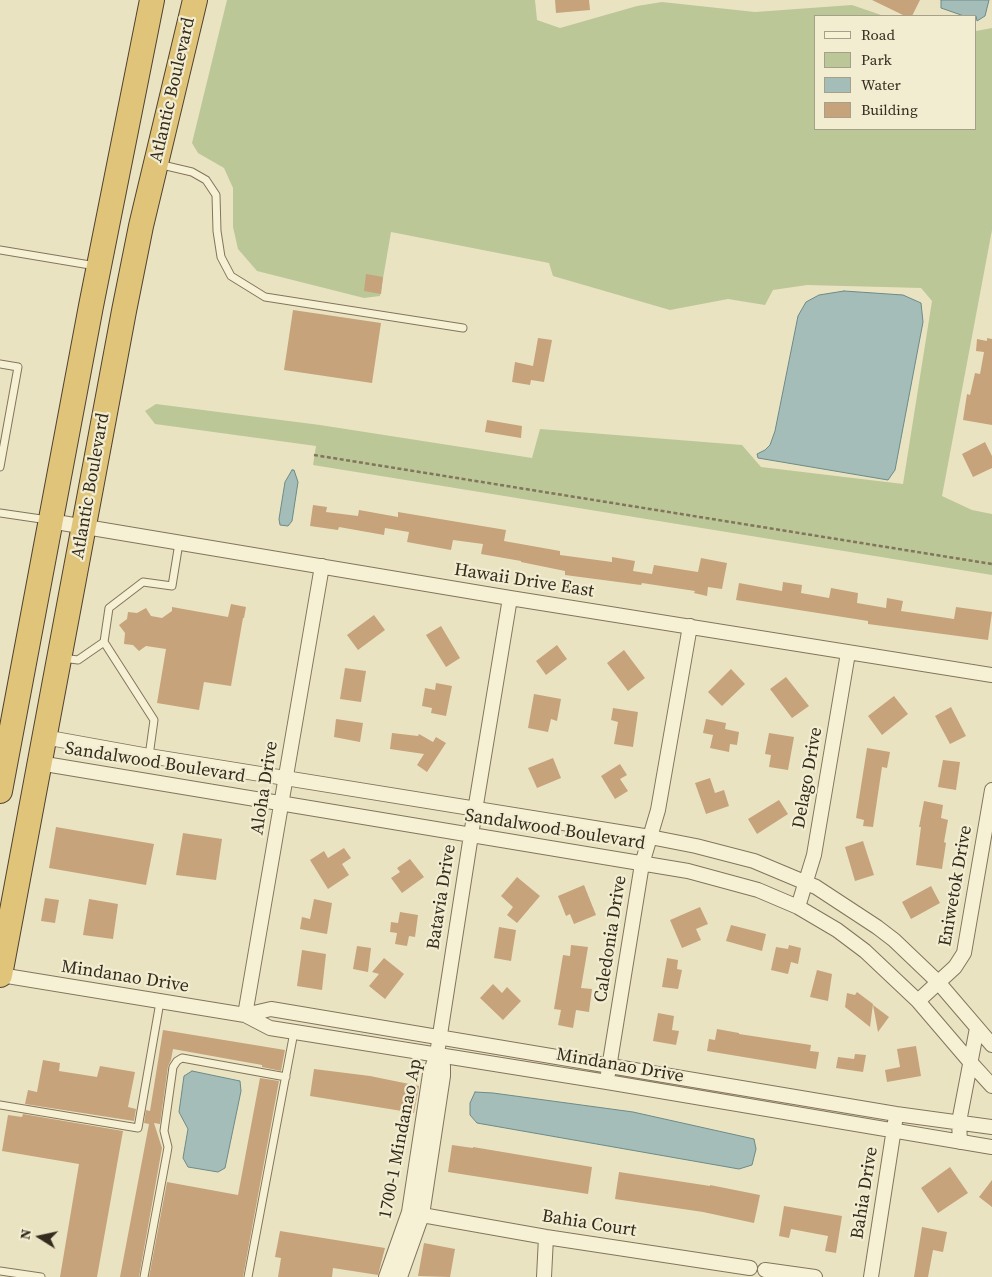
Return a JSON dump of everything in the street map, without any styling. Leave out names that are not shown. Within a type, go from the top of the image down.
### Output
[{"type":"highway","name":"Atlantic Boulevard","points":[[0,792],[5,732],[50,521],[152,0]]},
{"type":"highway","name":"Atlantic Boulevard","points":[[0,975],[120,329],[156,163],[195,0]]},
{"type":"street","name":"Hawaii Drive East","points":[[50,521],[510,598],[992,675]]},
{"type":"street","name":"Aloha Drive","points":[[244,1015],[322,566]]},
{"type":"street","name":"Batavia Drive","points":[[437,1054],[510,598]]},
{"type":"street","name":"Caledonia Drive","points":[[607,1082],[642,864],[658,810],[690,626]]},
{"type":"street","name":"Delago Drive","points":[[798,907],[814,855],[848,653]]},
{"type":"street","name":"Sandalwood Boulevard","points":[[44,737],[149,756],[650,837],[754,861],[806,883],[835,899],[894,940],[938,982],[992,1045]]},
{"type":"street","points":[[149,756],[149,781]]},
{"type":"street","name":"Sandalwood Boulevard","points":[[39,763],[688,871],[758,890],[798,907],[837,930],[865,951],[918,1001],[992,1086]]},
{"type":"street","name":"Eniwetok Drive","points":[[918,1001],[955,967],[964,953],[992,790]]},
{"type":"street","name":"Mindanao Drive","points":[[0,975],[244,1015],[270,1028],[607,1082],[992,1147]]},
{"type":"street","name":"Mindanao Drive","points":[[244,1015],[271,1009],[896,1114],[992,1127]]},
{"type":"street","points":[[960,1142],[959,1122],[977,1028]]},
{"type":"street","name":"1700-1 Mindanao Ap","points":[[400,1277],[422,1215],[443,1076],[443,1066],[437,1054]]},
{"type":"street","name":"1700-1 Mindanao Ap","points":[[386,1277],[409,1212],[430,1074],[437,1054]]},
{"type":"street","name":"Bahia Drive","points":[[871,1277],[896,1114]]},
{"type":"street","name":"Bahia Court","points":[[422,1215],[546,1237],[750,1268]]},
{"type":"street","points":[[544,1277],[546,1237]]},
{"type":"street","points":[[766,1270],[815,1277]]},
{"type":"lane","points":[[156,163],[192,172],[206,180],[216,195],[217,232],[222,257],[231,276],[265,297],[463,328]]},
{"type":"lane","points":[[0,250],[99,266]]},
{"type":"lane","points":[[0,364],[18,366],[0,467]]},
{"type":"lane","points":[[0,513],[50,521]]},
{"type":"lane","points":[[149,756],[154,720],[104,642],[109,608],[143,582],[172,586],[179,542]]},
{"type":"lane","points":[[59,657],[78,660],[104,642]]},
{"type":"lane","points":[[0,1105],[138,1128],[160,1002]]},
{"type":"lane","points":[[248,1277],[294,1032]]},
{"type":"lane","points":[[144,1277],[168,1153],[162,1131],[173,1067],[177,1061],[182,1058],[286,1077]]},
{"type":"lane","points":[[0,1271],[41,1277]]},
{"type":"path","points":[[314,455],[992,564]]},
{"type":"green space","points":[[227,0],[535,0],[537,20],[560,28],[637,6],[662,2],[755,12],[852,5],[881,15],[814,15],[814,130],[977,130],[977,31],[992,28],[992,230],[942,496],[972,510],[992,514],[992,575],[313,465],[316,446],[155,424],[145,411],[156,404],[320,425],[532,458],[540,429],[742,445],[761,467],[903,484],[932,301],[921,288],[807,285],[773,290],[765,305],[728,299],[670,310],[553,276],[549,263],[391,232],[380,296],[364,298],[257,271],[238,249],[233,227],[233,188],[224,168],[198,153],[192,143]]},
{"type":"water","points":[[941,0],[989,0],[985,16],[977,21],[977,15],[961,15],[941,8]]},
{"type":"water","points":[[844,291],[903,295],[921,303],[923,322],[895,470],[888,480],[758,458],[757,454],[770,445],[775,431],[798,316],[806,302],[819,295]]},
{"type":"water","points":[[292,470],[294,470],[298,482],[292,521],[288,526],[280,525],[279,519],[285,482]]},
{"type":"water","points":[[192,1071],[240,1081],[241,1091],[225,1168],[218,1172],[188,1167],[183,1158],[188,1129],[179,1112],[184,1076]]},
{"type":"water","points":[[475,1092],[633,1112],[754,1139],[756,1149],[752,1165],[739,1169],[477,1123],[470,1115],[470,1103]]},
{"type":"building","points":[[555,0],[589,0],[590,10],[556,13]]},
{"type":"building","points":[[872,0],[920,0],[912,15],[903,15]]},
{"type":"building","points":[[366,274],[383,277],[381,294],[364,291]]},
{"type":"building","points":[[293,310],[381,323],[372,383],[284,370]]},
{"type":"building","points":[[538,338],[552,340],[544,382],[531,380],[530,385],[512,382],[515,362],[533,366]]},
{"type":"building","points":[[987,338],[992,339],[992,425],[963,420],[967,394],[970,395],[975,373],[980,374],[984,352],[976,351],[977,339],[987,341]]},
{"type":"building","points":[[487,420],[522,426],[521,438],[485,432]]},
{"type":"building","points":[[985,442],[992,456],[992,468],[973,477],[962,454]]},
{"type":"building","points":[[313,505],[327,507],[326,512],[358,516],[359,510],[398,517],[398,512],[506,530],[504,541],[560,551],[560,555],[612,562],[612,557],[635,561],[633,571],[652,574],[654,565],[698,572],[701,558],[727,563],[722,589],[708,587],[707,596],[694,593],[695,591],[642,583],[641,585],[565,575],[565,571],[481,554],[483,544],[453,540],[451,550],[407,542],[409,532],[385,528],[384,535],[339,527],[338,530],[310,526]]},
{"type":"building","points":[[783,582],[802,585],[801,593],[829,598],[831,588],[858,593],[857,603],[886,608],[887,598],[903,601],[901,611],[954,619],[956,607],[992,612],[988,640],[868,624],[868,621],[736,600],[739,583],[782,591]]},
{"type":"building","points":[[231,604],[246,607],[231,686],[204,682],[199,710],[157,703],[166,649],[146,646],[139,651],[133,645],[124,644],[125,633],[119,625],[127,619],[128,612],[137,613],[146,608],[151,616],[162,618],[172,611],[172,607],[228,617]]},
{"type":"building","points":[[374,615],[385,630],[358,650],[347,635]]},
{"type":"building","points":[[441,626],[460,658],[446,667],[426,635]]},
{"type":"building","points":[[557,645],[567,659],[546,675],[536,661]]},
{"type":"building","points":[[624,650],[645,678],[628,691],[607,663]]},
{"type":"building","points":[[345,668],[366,671],[361,702],[340,699]]},
{"type":"building","points":[[731,669],[745,684],[722,706],[708,692]]},
{"type":"building","points":[[786,677],[809,706],[792,718],[770,689]]},
{"type":"building","points":[[436,683],[452,686],[446,716],[431,713],[432,708],[422,706],[425,688],[435,690]]},
{"type":"building","points":[[534,694],[561,699],[557,721],[551,719],[548,732],[528,728]]},
{"type":"building","points":[[894,696],[908,714],[882,735],[868,716]]},
{"type":"building","points":[[951,707],[966,736],[950,744],[935,716]]},
{"type":"building","points":[[613,708],[638,712],[633,747],[614,744],[618,722],[611,720]]},
{"type":"building","points":[[336,719],[363,723],[360,742],[334,737]]},
{"type":"building","points":[[706,719],[726,723],[725,729],[739,732],[737,745],[730,744],[729,752],[710,748],[713,735],[703,733]]},
{"type":"building","points":[[392,733],[418,736],[419,734],[433,742],[436,737],[446,743],[427,772],[417,765],[424,754],[390,749]]},
{"type":"building","points":[[769,733],[794,737],[788,770],[769,767],[771,755],[765,754]]},
{"type":"building","points":[[867,748],[890,752],[887,768],[882,767],[873,827],[863,826],[864,820],[856,818]]},
{"type":"building","points":[[553,758],[561,778],[537,788],[528,768]]},
{"type":"building","points":[[943,760],[960,762],[956,790],[938,787]]},
{"type":"building","points":[[620,764],[627,775],[620,779],[628,791],[615,799],[601,776]]},
{"type":"building","points":[[710,778],[715,793],[724,790],[729,806],[706,814],[695,783]]},
{"type":"building","points":[[779,800],[788,814],[757,834],[748,819]]},
{"type":"building","points":[[924,801],[943,805],[941,818],[948,820],[942,869],[916,865],[921,827],[919,827]]},
{"type":"building","points":[[56,827],[154,844],[146,885],[49,868]]},
{"type":"building","points":[[183,833],[222,839],[216,880],[176,875]]},
{"type":"building","points":[[863,841],[874,875],[855,881],[845,847]]},
{"type":"building","points":[[344,848],[351,858],[342,864],[349,875],[328,889],[310,860],[324,851],[328,858]]},
{"type":"building","points":[[410,859],[424,877],[402,893],[391,878],[400,872],[397,868]]},
{"type":"building","points":[[517,877],[540,896],[517,923],[507,915],[513,907],[501,896]]},
{"type":"building","points":[[584,885],[596,915],[574,924],[570,914],[566,916],[558,896]]},
{"type":"building","points":[[931,886],[940,903],[911,919],[902,902]]},
{"type":"building","points":[[45,898],[59,900],[55,923],[41,921]]},
{"type":"building","points":[[89,899],[118,904],[113,939],[83,935]]},
{"type":"building","points":[[314,899],[332,903],[327,934],[300,929],[302,917],[310,919]]},
{"type":"building","points":[[700,907],[708,924],[696,929],[701,940],[682,948],[670,920]]},
{"type":"building","points":[[400,912],[418,915],[415,937],[409,936],[407,946],[395,944],[397,933],[390,932],[391,922],[398,923]]},
{"type":"building","points":[[731,925],[766,934],[762,951],[726,941]]},
{"type":"building","points":[[499,927],[516,930],[511,961],[494,958]]},
{"type":"building","points":[[571,945],[588,947],[581,988],[592,989],[589,1012],[576,1010],[573,1028],[558,1025],[561,1010],[554,1009],[563,955],[570,956]]},
{"type":"building","points":[[789,945],[801,948],[798,964],[791,962],[788,974],[771,970],[776,947],[788,949]]},
{"type":"building","points":[[357,946],[371,948],[368,972],[353,969]]},
{"type":"building","points":[[302,950],[326,954],[322,990],[297,986]]},
{"type":"building","points":[[384,958],[404,974],[385,999],[369,986],[379,974],[372,972]]},
{"type":"building","points":[[667,958],[678,960],[677,969],[682,970],[678,989],[662,987]]},
{"type":"building","points":[[817,970],[832,974],[828,1001],[810,997]]},
{"type":"building","points":[[493,984],[502,993],[507,987],[521,1001],[503,1020],[480,998]]},
{"type":"building","points":[[857,992],[873,1004],[870,1027],[845,1007],[847,993],[855,995]]},
{"type":"building","points":[[873,1005],[889,1017],[878,1032]]},
{"type":"building","points":[[658,1013],[674,1016],[672,1030],[679,1031],[676,1045],[653,1041]]},
{"type":"building","points":[[717,1029],[811,1045],[810,1051],[819,1052],[816,1069],[707,1051],[709,1039],[715,1040]]},
{"type":"building","points":[[163,1030],[285,1050],[281,1071],[262,1067],[262,1065],[173,1049],[168,1066],[160,1124],[154,1123],[162,1148],[139,1277],[120,1277],[149,1124],[144,1123],[146,1110],[150,1111]]},
{"type":"building","points":[[916,1046],[921,1076],[887,1082],[885,1070],[900,1067],[897,1049]]},
{"type":"building","points":[[855,1054],[866,1055],[863,1072],[836,1068],[838,1057],[854,1059]]},
{"type":"building","points":[[43,1060],[60,1063],[59,1071],[97,1077],[100,1066],[135,1072],[128,1107],[136,1109],[134,1121],[25,1104],[28,1090],[37,1092]]},
{"type":"building","points":[[314,1069],[370,1076],[419,1086],[414,1113],[310,1096]]},
{"type":"building","points":[[260,1078],[279,1081],[243,1277],[149,1277],[167,1182],[238,1195]]},
{"type":"building","points":[[23,1114],[123,1131],[97,1277],[60,1277],[79,1164],[2,1151],[8,1115],[22,1117]]},
{"type":"building","points":[[452,1145],[592,1167],[588,1194],[448,1172]]},
{"type":"building","points":[[950,1167],[968,1193],[938,1213],[921,1188]]},
{"type":"building","points":[[619,1172],[710,1185],[760,1195],[754,1223],[703,1212],[615,1199]]},
{"type":"building","points":[[992,1180],[992,1207],[979,1197]]},
{"type":"building","points":[[784,1206],[842,1216],[836,1253],[825,1251],[828,1236],[791,1229],[789,1238],[779,1236]]},
{"type":"building","points":[[922,1227],[947,1232],[943,1252],[933,1250],[928,1277],[914,1277]]},
{"type":"building","points":[[280,1231],[385,1248],[378,1275],[333,1268],[332,1277],[278,1277],[281,1258],[275,1257]]},
{"type":"building","points":[[424,1243],[455,1249],[450,1277],[418,1276]]}]
